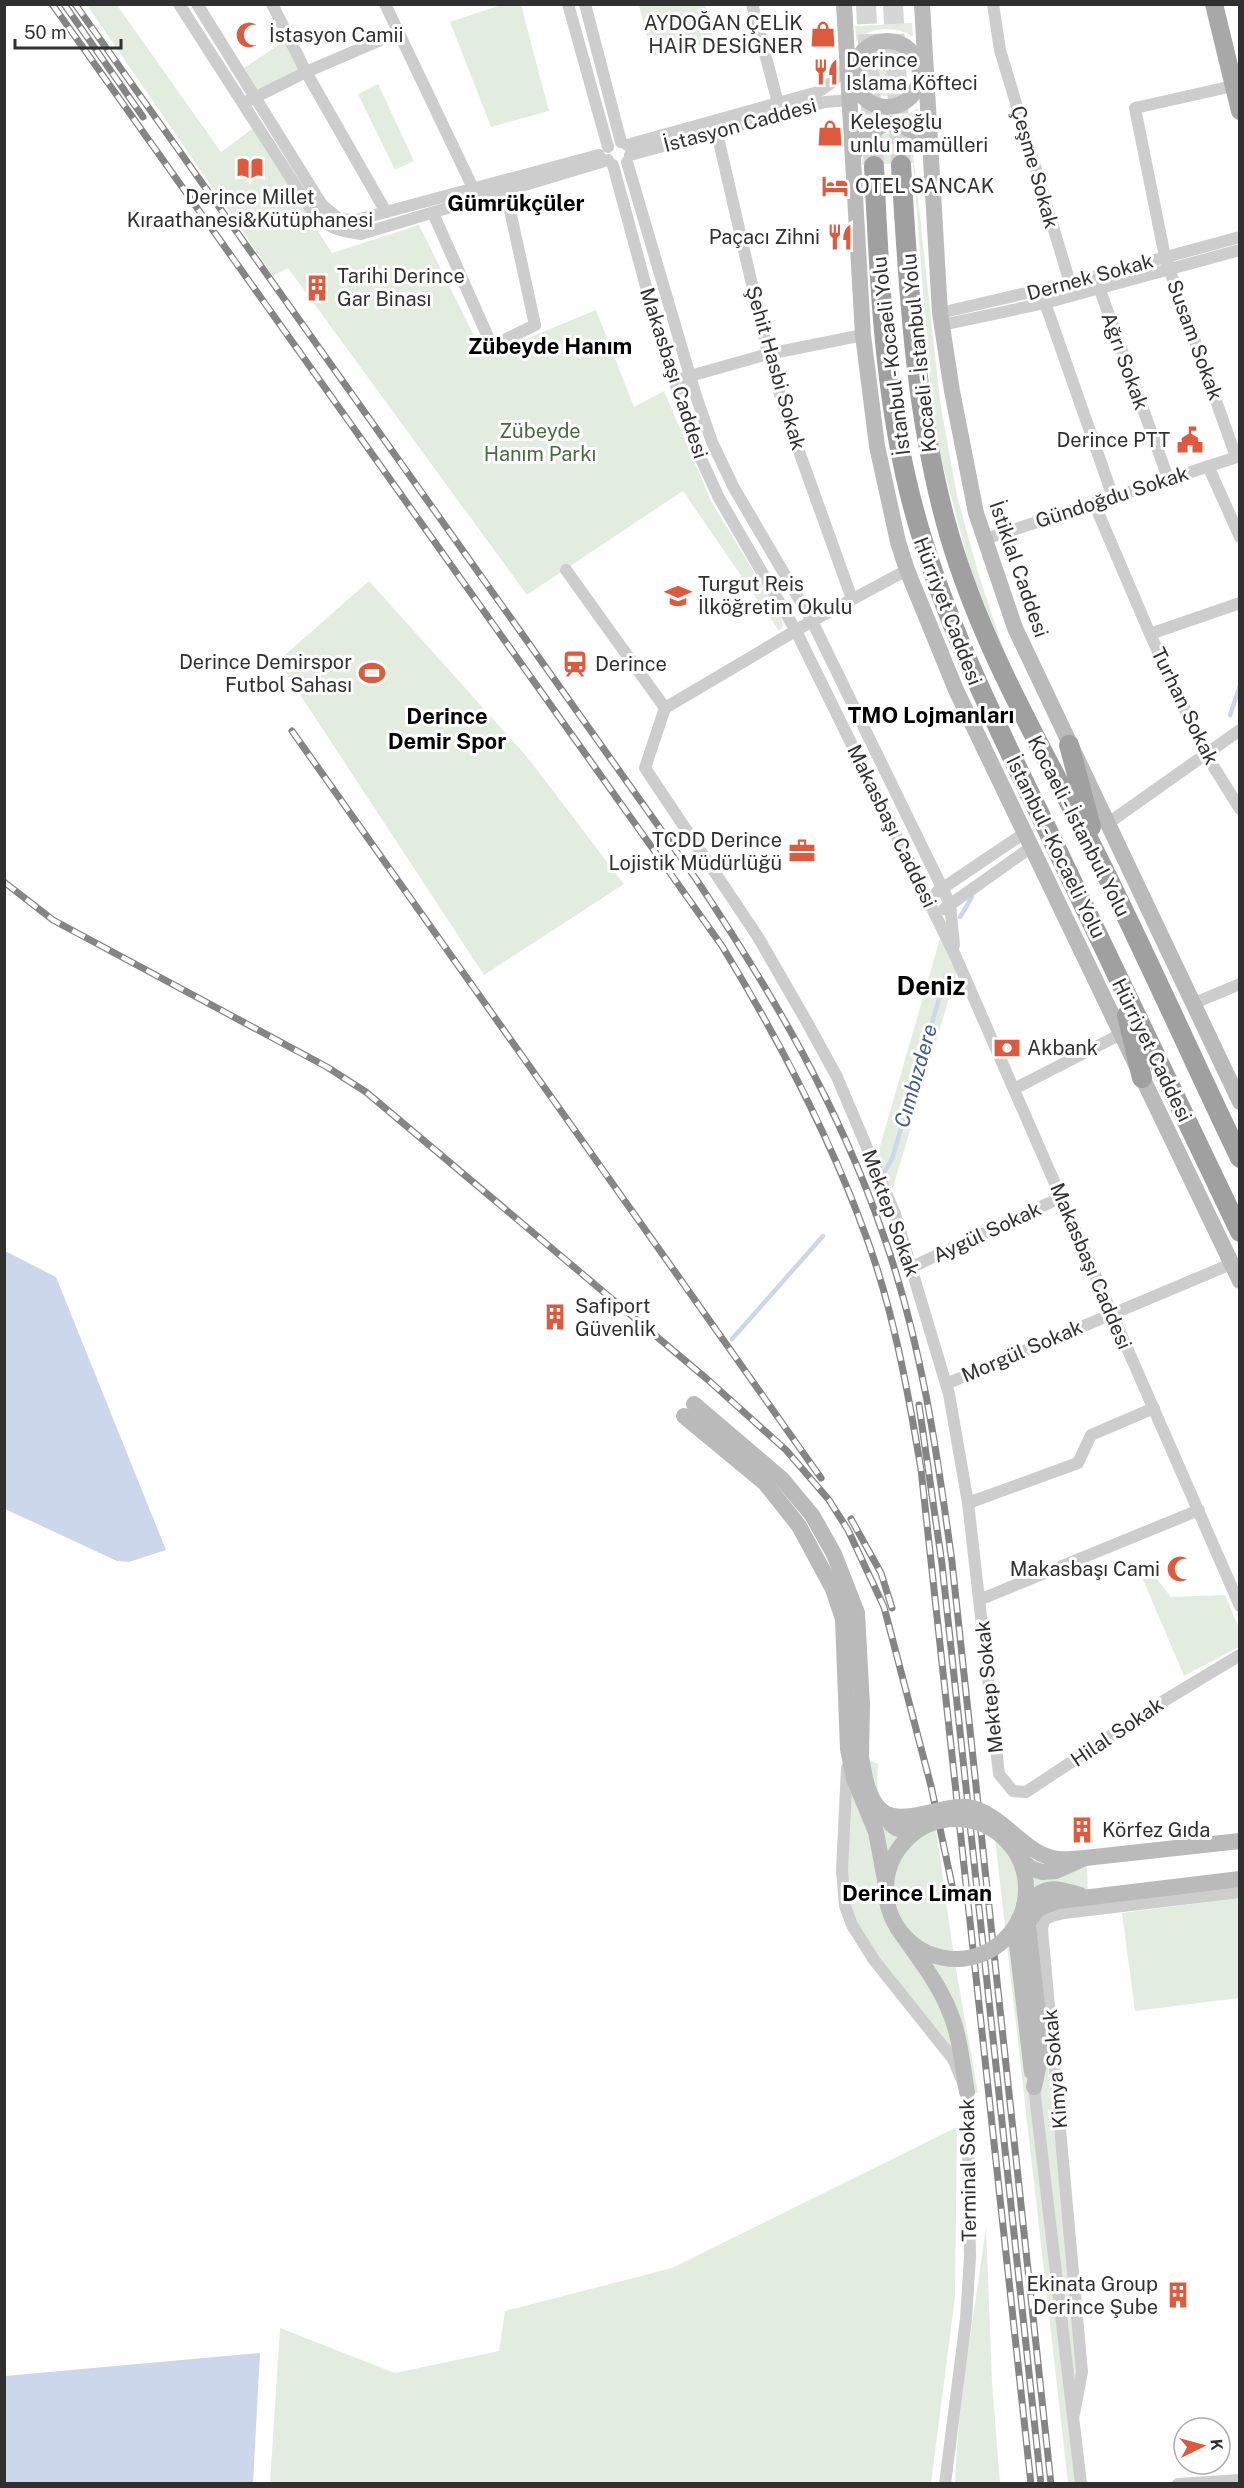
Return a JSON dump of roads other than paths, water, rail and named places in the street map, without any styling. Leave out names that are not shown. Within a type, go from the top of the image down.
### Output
[{"type":"highway","name":"İstanbul - Kocaeli Yolu","points":[[874,165],[883,314],[894,408],[906,479],[944,603],[976,677],[1239,1232]]},
{"type":"highway","name":"Kocaeli - İstanbul Yolu","points":[[901,165],[911,327],[920,402],[932,468],[950,536],[966,583],[1011,688],[1101,864],[1239,1158]]},
{"type":"highway","points":[[1069,745],[1101,864]]},
{"type":"highway","points":[[1118,977],[1142,1078]]},
{"type":"main road","points":[[1214,4],[1239,111]]},
{"type":"main road","name":"İstiklal Caddesi","points":[[923,5],[941,319],[952,391],[974,502],[1015,628],[1239,1102]]},
{"type":"main road","name":"Hürriyet Caddesi","points":[[842,7],[851,72],[850,100],[862,335],[877,446],[889,508],[907,570],[956,690],[1239,1281]]},
{"type":"main road","points":[[925,51],[920,70],[918,87],[912,96],[894,107],[884,108],[864,99],[851,72],[865,50],[885,41],[896,42],[906,47],[914,55],[920,70],[927,87]]},
{"type":"main road","points":[[853,155],[875,129],[892,125],[902,126],[920,136],[931,152]]},
{"type":"main road","points":[[689,1410],[782,1479],[812,1515],[834,1554],[857,1613],[862,1705],[855,1752],[854,1779],[876,1832],[887,1899],[897,1927],[936,1983],[949,2008],[957,2033],[967,2092]]},
{"type":"main road","points":[[855,1752],[868,1787],[891,1824],[898,1830],[918,1829],[943,1820],[970,1820],[1002,1836],[1030,1868],[1042,1872],[1056,1871],[1085,1857]]},
{"type":"main road","points":[[882,1810],[895,1815],[911,1816],[947,1808],[967,1808],[994,1818],[1040,1854],[1055,1859],[1239,1841]]},
{"type":"main road","points":[[886,1884],[889,1868],[896,1853],[918,1829]]},
{"type":"main road","points":[[1018,1856],[1026,1881],[1016,1936],[1034,2087]]},
{"type":"main road","points":[[1034,2087],[1042,2050],[1028,1925],[1032,1914],[1041,1906],[1058,1901],[1239,1879]]},
{"type":"main road","points":[[897,1927],[905,1937],[925,1952],[949,1958],[962,1958],[974,1956],[997,1946],[1012,1930],[1021,1913],[1044,1890],[1058,1888],[1090,1898]]},
{"type":"street","name":"İstasyon Caddesi","points":[[179,4],[322,206],[339,219],[356,220],[472,188],[609,157],[621,166],[626,151]]},
{"type":"street","name":"İstasyon Caddesi","points":[[197,4],[310,208],[324,225],[338,231],[361,234],[506,192],[609,157]]},
{"type":"street","points":[[272,4],[306,72],[386,212]]},
{"type":"street","points":[[385,4],[472,188]]},
{"type":"street","name":"Makasbaşı Caddesi","points":[[568,4],[673,383],[696,448],[719,498],[796,631],[955,955],[1239,1606]]},
{"type":"street","name":"Makasbaşı Caddesi","points":[[585,4],[689,375],[712,442],[734,488],[812,621],[950,904],[955,955]]},
{"type":"street","points":[[752,4],[778,103]]},
{"type":"street","name":"Çeşme Sokak","points":[[993,4],[1000,50],[1070,283]]},
{"type":"street","points":[[249,100],[306,72],[397,33]]},
{"type":"street","points":[[626,151],[818,92],[851,72]]},
{"type":"street","name":"Susam Sokak","points":[[1233,86],[1135,108],[1168,263],[1238,457]]},
{"type":"street","name":"İstasyon Caddesi","points":[[609,157],[613,142],[626,151],[717,133],[825,102],[850,100]]},
{"type":"street","name":"Şehit Hasbi Sokak","points":[[717,133],[768,354],[787,418],[852,599]]},
{"type":"street","points":[[433,213],[492,346],[536,325],[506,192]]},
{"type":"street","name":"Dernek Sokak","points":[[941,319],[1045,303],[1097,283],[1168,263],[1239,237]]},
{"type":"street","name":"Dernek Sokak","points":[[1168,263],[1239,250]]},
{"type":"street","name":"Dernek Sokak","points":[[941,319],[1070,283],[1097,283]]},
{"type":"street","name":"Ağrı Sokak","points":[[1097,283],[1168,478]]},
{"type":"street","points":[[1041,290],[1113,497]]},
{"type":"street","points":[[673,383],[689,375],[768,354],[862,335]]},
{"type":"street","name":"Gündoğdu Sokak","points":[[985,539],[1238,457]]},
{"type":"street","points":[[1208,466],[1239,537]]},
{"type":"street","name":"Turhan Sokak","points":[[1094,503],[1150,634],[1205,753],[1239,809]]},
{"type":"street","points":[[566,570],[665,708],[812,621],[907,570]]},
{"type":"street","points":[[1150,634],[1239,603]]},
{"type":"street","name":"Mektep Sokak","points":[[665,708],[645,768],[758,937],[837,1077],[895,1214],[912,1267],[946,1384],[968,1503],[999,1774]]},
{"type":"street","points":[[1107,824],[1239,730]]},
{"type":"street","points":[[927,898],[1027,841]]},
{"type":"street","points":[[936,915],[1027,841]]},
{"type":"street","points":[[1192,1004],[1239,984]]},
{"type":"street","points":[[1014,1089],[1121,1034]]},
{"type":"street","name":"Aygül Sokak","points":[[912,1267],[1062,1197]]},
{"type":"street","name":"Morgül Sokak","points":[[946,1384],[1231,1264]]},
{"type":"street","points":[[968,1503],[1078,1463],[1091,1435],[1154,1408]]},
{"type":"street","points":[[980,1600],[1199,1510]]},
{"type":"street","name":"Hilal Sokak","points":[[999,1774],[1013,1791],[1026,1792],[1162,1701],[1239,1655]]},
{"type":"street","name":"Terminal Sokak","points":[[855,1752],[842,1870],[845,1906],[852,1925],[874,1960],[953,2059],[967,2092],[970,2257],[966,2319],[945,2484]]},
{"type":"street","name":"Kimya Sokak","points":[[1074,2414],[1082,2372],[1042,1929],[1044,1920],[1064,1913],[1239,1892]]},
{"type":"street","name":"Kimya Sokak","points":[[1034,2087],[1081,2484]]},
{"type":"street","points":[[1178,2484],[1239,2480]]},
{"type":"water","points":[[5,1251],[56,1277],[166,1550],[129,1562],[117,1561],[5,1509]]},
{"type":"water","points":[[260,2353],[253,2483],[5,2483],[5,2376]]},
{"type":"waterway","name":"Cımbızdere","points":[[1230,715],[1240,686]]},
{"type":"waterway","name":"Cımbızdere","points":[[960,917],[972,897]]},
{"type":"waterway","name":"Cımbızdere","points":[[882,1176],[892,1159],[946,975]]},
{"type":"waterway","name":"Cımbızdere","points":[[732,1339],[823,1236]]},
{"type":"tunnel","points":[[866,4],[874,166]]},
{"type":"tunnel","points":[[893,4],[901,165]]},
{"type":"railway","points":[[52,4],[722,946],[764,1017],[837,1163],[877,1267],[893,1324],[921,1469],[1031,2484]]},
{"type":"railway","points":[[64,4],[143,117]]},
{"type":"railway","points":[[75,4],[696,879],[751,964],[801,1050],[846,1140],[865,1187],[896,1274],[918,1355],[934,1437],[946,1520],[1051,2484]]},
{"type":"railway","points":[[292,731],[821,1478]]},
{"type":"railway","points":[[4,882],[53,920],[327,1067],[366,1092],[707,1379],[786,1450],[829,1500],[848,1530],[884,1607],[931,1786],[952,1885]]},
{"type":"railway","points":[[919,1405],[942,1564],[1041,2484]]},
{"type":"railway","points":[[851,1519],[881,1573],[892,1608]]},
{"type":"place","name":"AYDOĞAN ÇELİK HAİR DESİGNER","points":[[823,34]]},
{"type":"place","name":"İstasyon Camii","points":[[249,35]]},
{"type":"place","name":"Derince Islama Köfteci","points":[[826,72]]},
{"type":"place","name":"Keleşoğlu unlu mamülleri","points":[[830,133]]},
{"type":"place","name":"Derince Millet Kıraathanesi&Kütüphanesi","points":[[250,168]]},
{"type":"place","name":"OTEL SANCAK","points":[[835,186]]},
{"type":"place","name":"Paçacı Zihni","points":[[840,237]]},
{"type":"place","name":"Tarihi Derince Gar Binası","points":[[317,288]]},
{"type":"place","name":"Derince PTT","points":[[1190,440]]},
{"type":"place","name":"Turgut Reis İlköğretim Okulu","points":[[678,596]]},
{"type":"place","name":"Derince","points":[[575,664]]},
{"type":"place","name":"Derince Demirspor Futbol Sahası","points":[[372,673]]},
{"type":"place","name":"TCDD Derince Lojistik Müdürlüğü","points":[[802,851]]},
{"type":"place","name":"Akbank","points":[[1007,1048]]},
{"type":"place","name":"Safiport Güvenlik","points":[[555,1317]]},
{"type":"place","name":"Makasbaşı Cami","points":[[1180,1569]]},
{"type":"place","name":"Körfez Gıda","points":[[1082,1830]]},
{"type":"place","name":"Ekinata Group Derince Şube","points":[[1178,2295]]},
{"type":"district","name":"Gümrükçüler","points":[[516,203]]},
{"type":"district","name":"Zübeyde Hanım","points":[[550,346]]},
{"type":"district","name":"TMO Lojmanları","points":[[931,715]]},
{"type":"district","name":"Derince Demir Spor","points":[[447,728]]},
{"type":"district","name":"Deniz","points":[[931,986]]},
{"type":"district","name":"Derince Liman","points":[[917,1893]]},
{"type":"park label","name":"Zübeyde Hanım Parkı","points":[[540,442]]}]
